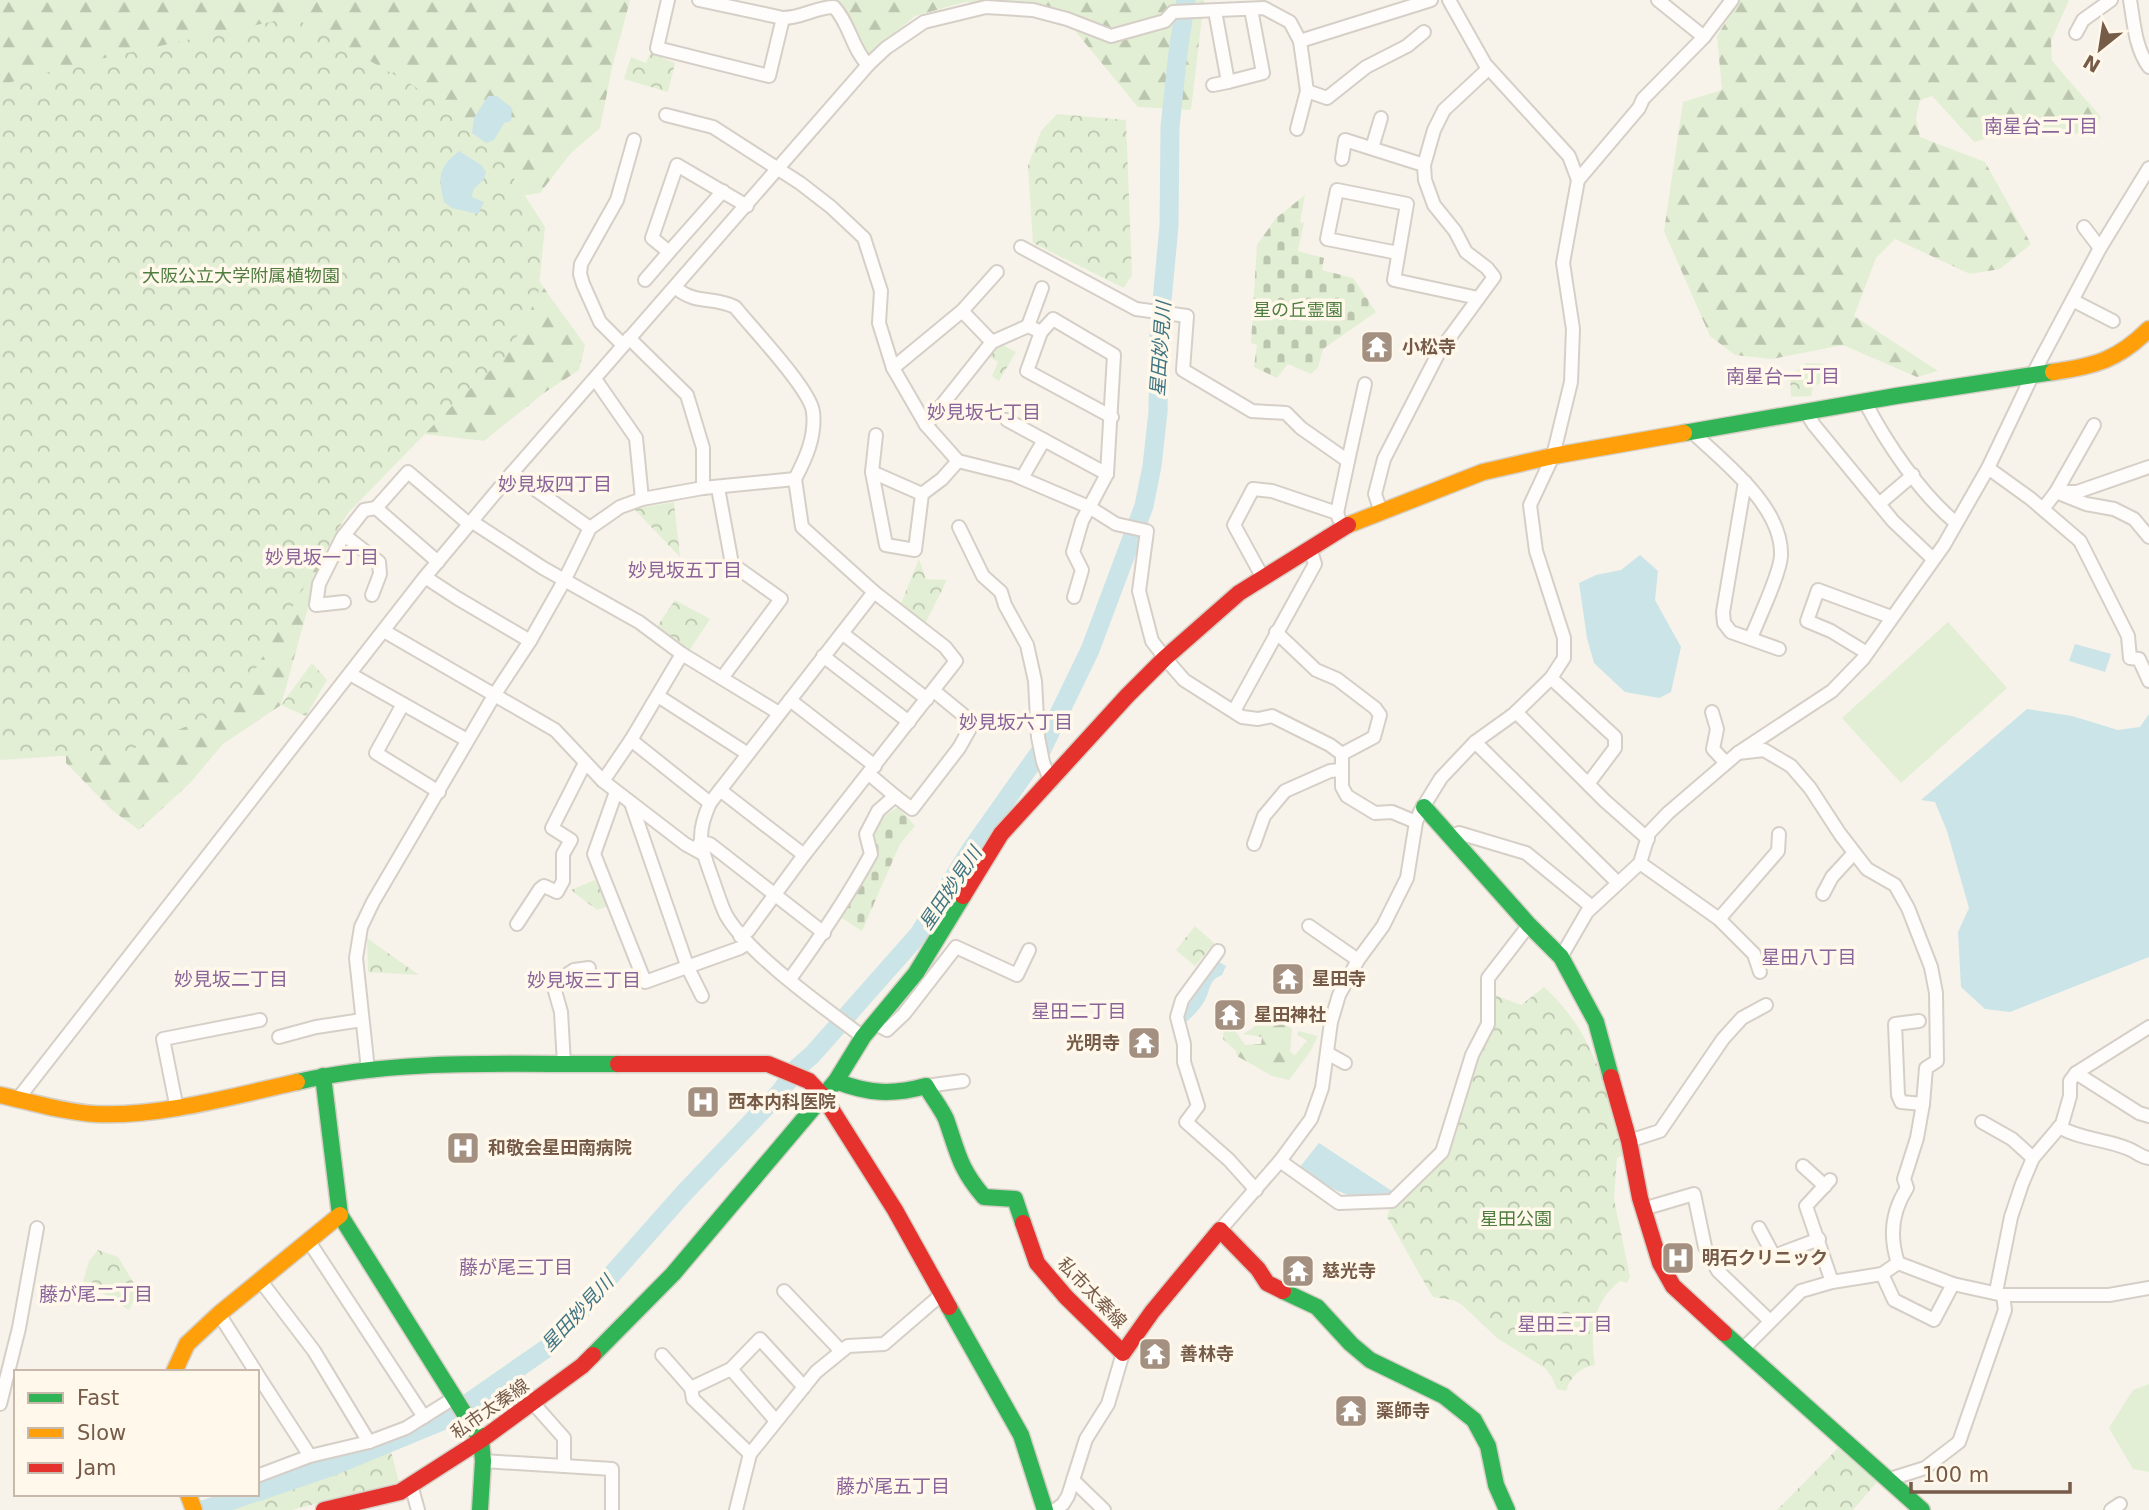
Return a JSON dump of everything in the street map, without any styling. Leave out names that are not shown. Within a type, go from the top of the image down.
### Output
[{"type":"street","points":[[668,0],[657,48],[769,76],[783,18]]},
{"type":"street","points":[[699,0],[783,18],[795,18],[822,7],[834,7],[842,15],[861,58],[868,65]]},
{"type":"street","points":[[1300,41],[1432,0]]},
{"type":"street","points":[[1450,0],[1488,69],[1569,156],[1578,180]]},
{"type":"street","points":[[1658,0],[1704,37]]},
{"type":"street","points":[[1507,1510],[1496,1485],[1488,1446],[1475,1420],[1444,1396],[1370,1360],[1350,1344],[1317,1307],[1267,1283],[1258,1269],[1220,1230],[1280,1161],[1311,1119],[1322,1088],[1331,1022],[1339,995],[1358,960],[1383,926],[1406,878],[1416,822],[1441,778],[1475,742],[1516,712],[1551,678],[1564,658],[1564,638],[1536,551],[1530,505],[1553,456],[1571,382],[1573,329],[1563,263],[1578,180],[1639,108],[1643,99],[1704,37],[1732,0]]},
{"type":"street","points":[[2076,33],[2082,20],[2111,0]]},
{"type":"street","points":[[2130,0],[2137,43],[2149,67]]},
{"type":"street","points":[[1213,85],[1263,73],[1243,6]]},
{"type":"street","points":[[17,1100],[425,577],[626,342],[676,288],[868,65],[886,48],[924,22],[986,7],[1033,10],[1067,19],[1111,36],[1165,22],[1173,12],[1215,11],[1243,6],[1264,8],[1290,22],[1300,41],[1307,91],[1297,129]]},
{"type":"street","points":[[1215,11],[1228,82]]},
{"type":"street","points":[[1307,91],[1327,98],[1366,68],[1407,46],[1424,32]]},
{"type":"street","points":[[1381,512],[1375,494],[1384,460],[1439,352],[1494,277],[1466,252],[1455,231],[1434,205],[1424,165],[1434,130],[1444,110],[1488,69]]},
{"type":"street","points":[[666,115],[713,127],[800,183],[864,238],[881,291],[879,323],[893,369],[926,425],[958,461],[1022,478],[1089,507],[1116,524],[1147,531],[1139,591],[1152,641],[1184,680],[1242,717],[1258,719],[1272,716],[1330,745],[1342,754]]},
{"type":"street","points":[[1372,148],[1381,118]]},
{"type":"street","points":[[1342,159],[1346,136],[1372,148],[1424,165]]},
{"type":"street","points":[[634,140],[617,200],[581,264],[580,274],[600,322],[687,395],[703,448],[703,488]]},
{"type":"street","points":[[669,252],[652,238],[677,165],[747,206]]},
{"type":"street","points":[[1561,957],[1592,907],[1640,863],[1649,834],[1668,813],[1738,753],[1832,691],[1867,653],[1933,559],[1989,468],[2033,374],[2100,248],[2145,182],[2149,168]]},
{"type":"street","points":[[1398,253],[1327,239],[1337,190],[1407,204],[1394,280],[1478,298]]},
{"type":"street","points":[[645,279],[723,191]]},
{"type":"street","points":[[2084,228],[2100,248]]},
{"type":"street","points":[[1021,247],[1136,309],[1187,316],[1183,370],[1252,411],[1286,413],[1301,428],[1348,461]]},
{"type":"street","points":[[893,369],[962,311],[997,272]]},
{"type":"street","points":[[616,792],[594,854],[645,982],[740,948],[748,931],[804,855],[956,661],[944,647],[874,592],[802,527],[795,479],[810,450],[813,410],[796,380],[735,307],[722,301],[686,297],[676,288]]},
{"type":"street","points":[[926,425],[992,342],[1028,326],[1042,288]]},
{"type":"street","points":[[2074,301],[2113,321]]},
{"type":"street","points":[[962,311],[992,342]]},
{"type":"street","points":[[1074,597],[1082,570],[1073,552],[1082,521],[1107,474],[1112,418],[1114,355],[1053,319],[1041,332],[1027,371],[1112,418]]},
{"type":"street","points":[[1028,326],[1041,332]]},
{"type":"street","name":"私市太秦線","points":[[324,1510],[400,1492],[481,1440],[582,1366],[673,1274],[823,1096],[835,1080],[857,1032],[874,1023],[916,973],[1001,834],[1032,799],[1165,659],[1240,593],[1310,548],[1339,520],[1381,512],[1483,472],[1553,456],[2080,368],[2113,358],[2149,329]]},
{"type":"street","points":[[595,379],[636,438],[642,499]]},
{"type":"street","points":[[1263,578],[1234,525],[1253,489],[1272,491],[1339,520],[1348,461],[1365,384]]},
{"type":"street","points":[[1865,402],[1876,422],[1935,505],[1956,523]]},
{"type":"street","points":[[1806,412],[1893,521],[1933,559]]},
{"type":"street","points":[[1007,420],[1107,474]]},
{"type":"street","points":[[2043,509],[2056,492],[2094,425]]},
{"type":"street","points":[[1692,432],[1745,482],[1780,532],[1781,559],[1751,638]]},
{"type":"street","points":[[876,435],[872,472],[886,545],[915,550],[922,494],[942,479],[958,461]]},
{"type":"street","points":[[1022,478],[1044,440]]},
{"type":"street","points":[[2056,492],[2077,492],[2149,467]]},
{"type":"street","points":[[1989,468],[2080,541],[2128,636],[2130,658],[2144,658],[2149,681]]},
{"type":"street","points":[[344,602],[316,605],[319,584],[344,534],[364,510],[376,508],[408,472],[470,523],[639,622],[682,654],[779,713]]},
{"type":"street","points":[[872,472],[922,494]]},
{"type":"street","points":[[512,473],[590,528]]},
{"type":"street","points":[[1879,504],[1913,475]]},
{"type":"street","points":[[368,1070],[356,958],[361,927],[467,740],[530,641],[590,528],[620,506],[642,499],[703,488],[795,479]]},
{"type":"street","points":[[1745,482],[1723,612],[1724,623],[1731,632],[1779,649]]},
{"type":"street","points":[[718,488],[732,564],[781,599],[722,678]]},
{"type":"street","points":[[2056,492],[2086,504],[2114,509],[2134,519],[2149,537]]},
{"type":"street","points":[[376,508],[438,562]]},
{"type":"street","points":[[959,527],[984,576],[1001,592],[1005,605],[1027,645],[1035,681],[1038,737],[1043,762],[1051,782]]},
{"type":"street","points":[[344,534],[379,562],[380,574],[372,595]]},
{"type":"street","points":[[1234,711],[1315,564],[1310,548]]},
{"type":"street","points":[[425,577],[475,610],[530,641]]},
{"type":"street","points":[[1867,653],[1831,631],[1807,621],[1818,590],[1891,617]]},
{"type":"street","points":[[857,1032],[744,939],[726,914],[702,848],[701,822],[710,803],[874,592]]},
{"type":"street","points":[[384,631],[555,730],[616,792],[685,844],[702,848],[710,844],[824,933]]},
{"type":"street","points":[[1276,632],[1316,670],[1337,679],[1375,708],[1380,715],[1374,737],[1342,754]]},
{"type":"street","points":[[790,701],[872,770],[895,796],[912,809],[959,748],[974,723],[842,633]]},
{"type":"street","points":[[603,781],[631,740],[682,654]]},
{"type":"street","points":[[823,656],[909,722]]},
{"type":"street","points":[[350,674],[467,740]]},
{"type":"street","points":[[1551,678],[1615,737],[1615,748],[1588,784]]},
{"type":"street","points":[[658,696],[748,754]]},
{"type":"street","points":[[403,704],[376,753],[439,792]]},
{"type":"street","points":[[1516,712],[1648,839]]},
{"type":"street","points":[[1712,712],[1717,729],[1713,748],[1726,763]]},
{"type":"street","points":[[631,740],[710,803]]},
{"type":"street","points":[[1475,742],[1617,882]]},
{"type":"street","points":[[1738,753],[1764,750],[1791,766],[1810,788],[1867,869],[1895,885],[1908,908],[1931,967],[1936,993],[1937,1061],[1926,1068],[1917,1138],[1904,1179],[1907,1188],[1897,1204],[1893,1224],[1898,1263]]},
{"type":"street","points":[[1342,754],[1342,787],[1347,796],[1375,813],[1392,812],[1416,822]]},
{"type":"street","points":[[517,924],[540,889],[544,886],[557,892],[563,881],[563,854],[571,840],[552,828],[585,763]]},
{"type":"street","points":[[1254,844],[1264,816],[1285,791],[1330,771],[1341,770]]},
{"type":"street","points":[[720,790],[804,855]]},
{"type":"street","points":[[790,979],[824,933],[871,854],[866,834],[878,811],[895,796]]},
{"type":"street","points":[[631,803],[688,968],[702,996]]},
{"type":"street","points":[[1424,807],[1561,957],[1596,1021],[1629,1141],[1643,1209],[1660,1263],[1673,1286],[1922,1510]]},
{"type":"street","points":[[1450,836],[1459,833],[1526,853],[1592,907]]},
{"type":"street","points":[[1719,919],[1778,851],[1779,834]]},
{"type":"street","points":[[1823,894],[1832,877],[1854,853]]},
{"type":"street","points":[[1640,863],[1719,919],[1754,954],[1760,972]]},
{"type":"street","points":[[1310,923],[1358,960]]},
{"type":"street","points":[[1280,1161],[1339,1203],[1392,1201],[1442,1152],[1472,1055],[1488,1024],[1488,978],[1529,925]]},
{"type":"street","points":[[874,1023],[887,1030],[904,1014],[956,947],[1017,975],[1029,950]]},
{"type":"street","points":[[1218,951],[1182,1000],[1177,1017],[1184,1044],[1184,1062],[1198,1106],[1186,1122],[1229,1160],[1256,1190]]},
{"type":"street","points":[[564,1064],[561,1012],[553,984],[574,970],[589,968]]},
{"type":"street","points":[[1629,1141],[1660,1131],[1723,1039],[1742,1018],[1766,1005]]},
{"type":"street","points":[[177,1109],[163,1039],[260,1020]]},
{"type":"street","points":[[279,1037],[316,1027],[362,1020]]},
{"type":"street","points":[[1919,1021],[1895,1024],[1898,1095],[1901,1102],[1923,1104]]},
{"type":"street","points":[[1890,1479],[1925,1468],[1959,1443],[2006,1310],[2000,1294],[2011,1217],[2033,1158],[2059,1127],[2067,1111],[2070,1081],[2076,1073],[2149,1027]]},
{"type":"street","points":[[1327,1053],[1345,1063]]},
{"type":"street","points":[[0,1095],[59,1109],[96,1114],[177,1109],[323,1076],[368,1070],[451,1065],[768,1064],[793,1073],[809,1081],[823,1096],[895,1210],[1021,1435],[1045,1510]]},
{"type":"street","points":[[2076,1073],[2139,1113],[2149,1116]]},
{"type":"street","points":[[323,1076],[340,1215],[481,1440],[483,1461],[480,1510]]},
{"type":"street","points":[[835,1080],[864,1092],[898,1094],[926,1086],[963,1082]]},
{"type":"street","name":"私市太秦線","points":[[926,1086],[945,1116],[956,1154],[970,1181],[984,1197],[1015,1199],[1037,1263],[1066,1297],[1123,1353],[1152,1311],[1220,1230]]},
{"type":"street","points":[[1982,1122],[2012,1139],[2033,1158]]},
{"type":"street","points":[[2059,1127],[2071,1134],[2129,1149],[2140,1157],[2149,1158]]},
{"type":"street","points":[[1803,1166],[1827,1183],[1803,1201],[1832,1282]]},
{"type":"street","points":[[1643,1209],[1694,1194],[1705,1247],[1718,1271],[1770,1321]]},
{"type":"street","points":[[175,1370],[187,1344],[219,1314],[340,1215]]},
{"type":"street","points":[[0,1404],[19,1328],[37,1228]]},
{"type":"street","points":[[1759,1228],[1774,1256],[1819,1240]]},
{"type":"street","points":[[308,1240],[424,1417]]},
{"type":"street","points":[[1742,1350],[1801,1291],[1832,1282],[1882,1274],[1898,1263]]},
{"type":"street","points":[[1898,1263],[1953,1284],[2000,1294],[2109,1295],[2149,1289]]},
{"type":"street","points":[[1882,1274],[1894,1300],[1937,1321],[1953,1284]]},
{"type":"street","points":[[260,1280],[314,1351],[369,1442]]},
{"type":"street","points":[[784,1292],[841,1351]]},
{"type":"street","points":[[736,1510],[750,1454],[816,1372],[848,1346],[884,1344],[942,1294]]},
{"type":"street","points":[[219,1314],[255,1370]]},
{"type":"street","points":[[691,1388],[732,1369],[760,1339],[804,1387]]},
{"type":"street","points":[[1055,1510],[1068,1496],[1086,1439],[1108,1404],[1123,1353]]},
{"type":"street","points":[[662,1355],[691,1388],[693,1399],[750,1454]]},
{"type":"street","points":[[732,1369],[776,1421]]},
{"type":"street","points":[[259,1376],[310,1456]]},
{"type":"street","points":[[259,1475],[310,1456],[369,1442],[406,1428],[454,1398]]},
{"type":"street","points":[[533,1403],[564,1438],[564,1466]]},
{"type":"street","points":[[483,1461],[612,1469],[612,1510]]},
{"type":"street","points":[[1073,1480],[1104,1510]]},
{"type":"street","points":[[411,1485],[418,1510]]},
{"type":"green space","name":"大阪公立大学附属植物園","points":[[0,0],[630,0],[600,128],[571,153],[540,193],[505,198],[513,245],[585,345],[579,370],[544,393],[484,441],[424,434],[340,508],[322,557],[281,705],[223,744],[190,783],[139,830],[113,811],[66,763],[66,702],[0,91]]},
{"type":"green space","points":[[838,0],[1204,0],[1191,110],[1138,107],[1057,9],[965,2],[915,16],[867,57]]},
{"type":"green space","points":[[1740,0],[2069,0],[2051,41],[2052,61],[2101,117],[2094,133],[1995,136],[1974,142],[1932,96],[1920,100],[1916,118],[1920,137],[1985,162],[2031,244],[2000,269],[1970,274],[1895,239],[1876,258],[1854,316],[1938,371],[1917,377],[1843,345],[1772,359],[1735,355],[1710,336],[1664,231],[1683,102],[1722,90],[1717,36]]},
{"type":"green space","name":"大阪公立大学附属植物園","points":[[293,17],[414,86],[489,140],[545,227],[538,296],[507,355],[455,403],[348,513],[233,707],[125,752],[0,760],[0,85],[95,60]]},
{"type":"green space","points":[[650,53],[675,63],[668,92],[624,79],[631,57],[646,63]]},
{"type":"green space","points":[[1057,114],[1126,120],[1132,275],[1124,288],[1033,243],[1028,166],[1041,131]]},
{"type":"green space","name":"星の丘霊園","points":[[1305,195],[1300,222],[1304,223],[1298,251],[1324,258],[1322,270],[1353,278],[1376,312],[1323,349],[1318,367],[1311,374],[1288,364],[1277,378],[1254,367],[1257,345],[1251,343],[1257,245],[1276,218]]},
{"type":"green space","points":[[1001,344],[1016,352],[999,381],[992,376],[998,362],[986,355],[991,347]]},
{"type":"green space","points":[[1806,363],[1827,364],[1827,379],[1813,387],[1811,396],[1791,397],[1790,376]]},
{"type":"green space","points":[[674,502],[680,557],[634,509]]},
{"type":"green space","points":[[919,559],[926,579],[947,580],[925,624],[900,606]]},
{"type":"green space","points":[[675,600],[710,619],[689,651],[656,628]]},
{"type":"green space","points":[[1948,622],[2007,688],[1901,783],[1842,718]]},
{"type":"green space","points":[[312,663],[327,680],[306,716],[281,705]]},
{"type":"green space","points":[[898,807],[915,826],[900,844],[862,931],[842,918],[878,851],[872,840],[883,817]]},
{"type":"green space","points":[[595,880],[608,906],[597,910],[571,890]]},
{"type":"green space","points":[[1195,926],[1214,943],[1195,966],[1176,950]]},
{"type":"green space","points":[[367,938],[419,975],[368,972]]},
{"type":"green space","name":"星田公園","points":[[1544,987],[1576,1024],[1597,1064],[1625,1154],[1617,1158],[1614,1199],[1630,1277],[1627,1283],[1620,1281],[1611,1290],[1598,1309],[1593,1330],[1595,1365],[1576,1374],[1566,1391],[1557,1389],[1546,1369],[1497,1338],[1461,1304],[1433,1297],[1387,1217],[1392,1201],[1442,1152],[1488,1024],[1488,992],[1521,1005]]},
{"type":"green space","points":[[1266,1011],[1292,1029],[1290,1052],[1295,1055],[1307,1041],[1297,1034],[1299,1031],[1318,1036],[1310,1052],[1289,1080],[1272,1076],[1237,1056],[1236,1051],[1223,1039],[1224,1026],[1230,1023],[1245,1045],[1261,1044],[1262,1037],[1243,1034],[1253,1028]]},
{"type":"green space","points":[[98,1250],[118,1257],[138,1290],[129,1310],[83,1281],[89,1261]]},
{"type":"green space","points":[[2149,1384],[2149,1472],[2133,1469],[2109,1428],[2133,1390]]},
{"type":"green space","points":[[1838,1448],[1877,1482],[1853,1510],[1777,1510]]},
{"type":"green space","points":[[391,1451],[399,1482],[292,1510],[211,1510]]},
{"type":"water","points":[[488,96],[497,96],[512,108],[511,121],[504,123],[494,140],[486,143],[472,133],[474,118]]},
{"type":"water","points":[[459,151],[481,165],[486,172],[484,179],[473,190],[472,197],[484,202],[478,214],[452,208],[444,202],[441,173]]},
{"type":"water","points":[[1640,555],[1658,571],[1655,600],[1681,647],[1671,692],[1659,698],[1625,692],[1594,663],[1587,638],[1579,583],[1596,575],[1621,570]]},
{"type":"water","points":[[2075,644],[2111,654],[2105,672],[2069,661]]},
{"type":"water","points":[[2027,709],[2072,716],[2118,730],[2140,727],[2149,714],[2149,957],[2010,1012],[1985,1009],[1961,987],[1958,932],[1969,908],[1947,831],[1935,802],[1921,800]]},
{"type":"water","points":[[1219,962],[1226,966],[1222,975],[1213,982],[1194,1014],[1186,1022],[1181,1019],[1182,1014]]},
{"type":"water","points":[[1319,1143],[1392,1191],[1368,1199],[1356,1197],[1332,1188],[1299,1168]]},
{"type":"waterway","name":"星田妙見川","points":[[259,1491],[333,1466],[442,1421],[547,1348],[684,1193],[781,1091],[797,1068],[812,1055],[919,934],[970,851],[1042,749],[1090,650],[1144,506],[1152,466],[1158,412],[1159,333],[1169,226],[1170,127],[1186,0]]},
{"type":"waterway","name":"星田妙見川","points":[[203,1510],[244,1496]]},
{"type":"traffic: fast","points":[[1684,433],[2053,372]]},
{"type":"traffic: fast","points":[[1424,807],[1561,957],[1596,1022],[1611,1077]]},
{"type":"traffic: fast","points":[[593,1355],[673,1274],[836,1081],[863,1037],[916,973],[963,896]]},
{"type":"traffic: fast","points":[[297,1082],[336,1074],[416,1066],[618,1064]]},
{"type":"traffic: fast","points":[[323,1076],[340,1215],[481,1440],[483,1461],[480,1510]]},
{"type":"traffic: fast","points":[[836,1081],[859,1089],[881,1092],[926,1086],[946,1119],[960,1160],[976,1187],[984,1197],[1015,1199],[1023,1223]]},
{"type":"traffic: fast","points":[[1283,1291],[1317,1307],[1351,1344],[1370,1360],[1444,1396],[1474,1420],[1488,1446],[1496,1485],[1507,1510]]},
{"type":"traffic: fast","points":[[949,1307],[1021,1435],[1045,1510]]},
{"type":"traffic: fast","points":[[1724,1333],[1922,1510]]},
{"type":"traffic: slow","points":[[2053,372],[2105,360],[2127,348],[2149,329]]},
{"type":"traffic: slow","points":[[1348,525],[1483,472],[1553,456],[1684,433]]},
{"type":"traffic: slow","points":[[0,1095],[71,1111],[120,1114],[171,1109],[297,1082]]},
{"type":"traffic: slow","points":[[175,1370],[187,1344],[219,1314],[340,1215]]},
{"type":"traffic: slow","points":[[189,1496],[194,1510]]},
{"type":"traffic: jam","points":[[963,896],[1001,834],[1165,658],[1239,593],[1348,525]]},
{"type":"traffic: jam","points":[[618,1064],[768,1064],[809,1081],[823,1096],[895,1210],[949,1307]]},
{"type":"traffic: jam","points":[[1611,1077],[1629,1141],[1640,1198],[1660,1263],[1673,1286],[1724,1333]]},
{"type":"traffic: jam","points":[[1023,1223],[1037,1263],[1066,1297],[1123,1353],[1152,1312],[1220,1230],[1258,1269],[1267,1283],[1283,1291]]},
{"type":"traffic: jam","points":[[324,1510],[400,1492],[481,1440],[582,1366],[593,1355]]},
{"type":"place","name":"小松寺","points":[[1377,347]]},
{"type":"place","name":"星田寺","points":[[1288,979]]},
{"type":"place","name":"星田神社","points":[[1230,1015]]},
{"type":"place","name":"光明寺","points":[[1144,1043]]},
{"type":"place","name":"西本内科医院","points":[[703,1102]]},
{"type":"place","name":"和敬会星田南病院","points":[[463,1148]]},
{"type":"place","name":"明石クリニック","points":[[1678,1258]]},
{"type":"place","name":"慈光寺","points":[[1298,1271]]},
{"type":"place","name":"善林寺","points":[[1155,1354]]},
{"type":"place","name":"薬師寺","points":[[1351,1411]]},
{"type":"district","name":"南星台二丁目","points":[[2041,126]]},
{"type":"district","name":"南星台一丁目","points":[[1783,376]]},
{"type":"district","name":"妙見坂七丁目","points":[[984,412]]},
{"type":"district","name":"妙見坂四丁目","points":[[555,484]]},
{"type":"district","name":"妙見坂一丁目","points":[[322,557]]},
{"type":"district","name":"妙見坂五丁目","points":[[685,570]]},
{"type":"district","name":"妙見坂六丁目","points":[[1016,722]]},
{"type":"district","name":"星田八丁目","points":[[1809,957]]},
{"type":"district","name":"妙見坂二丁目","points":[[231,979]]},
{"type":"district","name":"妙見坂三丁目","points":[[584,980]]},
{"type":"district","name":"星田二丁目","points":[[1079,1011]]},
{"type":"district","name":"藤が尾三丁目","points":[[516,1267]]},
{"type":"district","name":"藤が尾二丁目","points":[[96,1294]]},
{"type":"district","name":"星田三丁目","points":[[1565,1324]]},
{"type":"district","name":"藤が尾五丁目","points":[[893,1486]]}]
